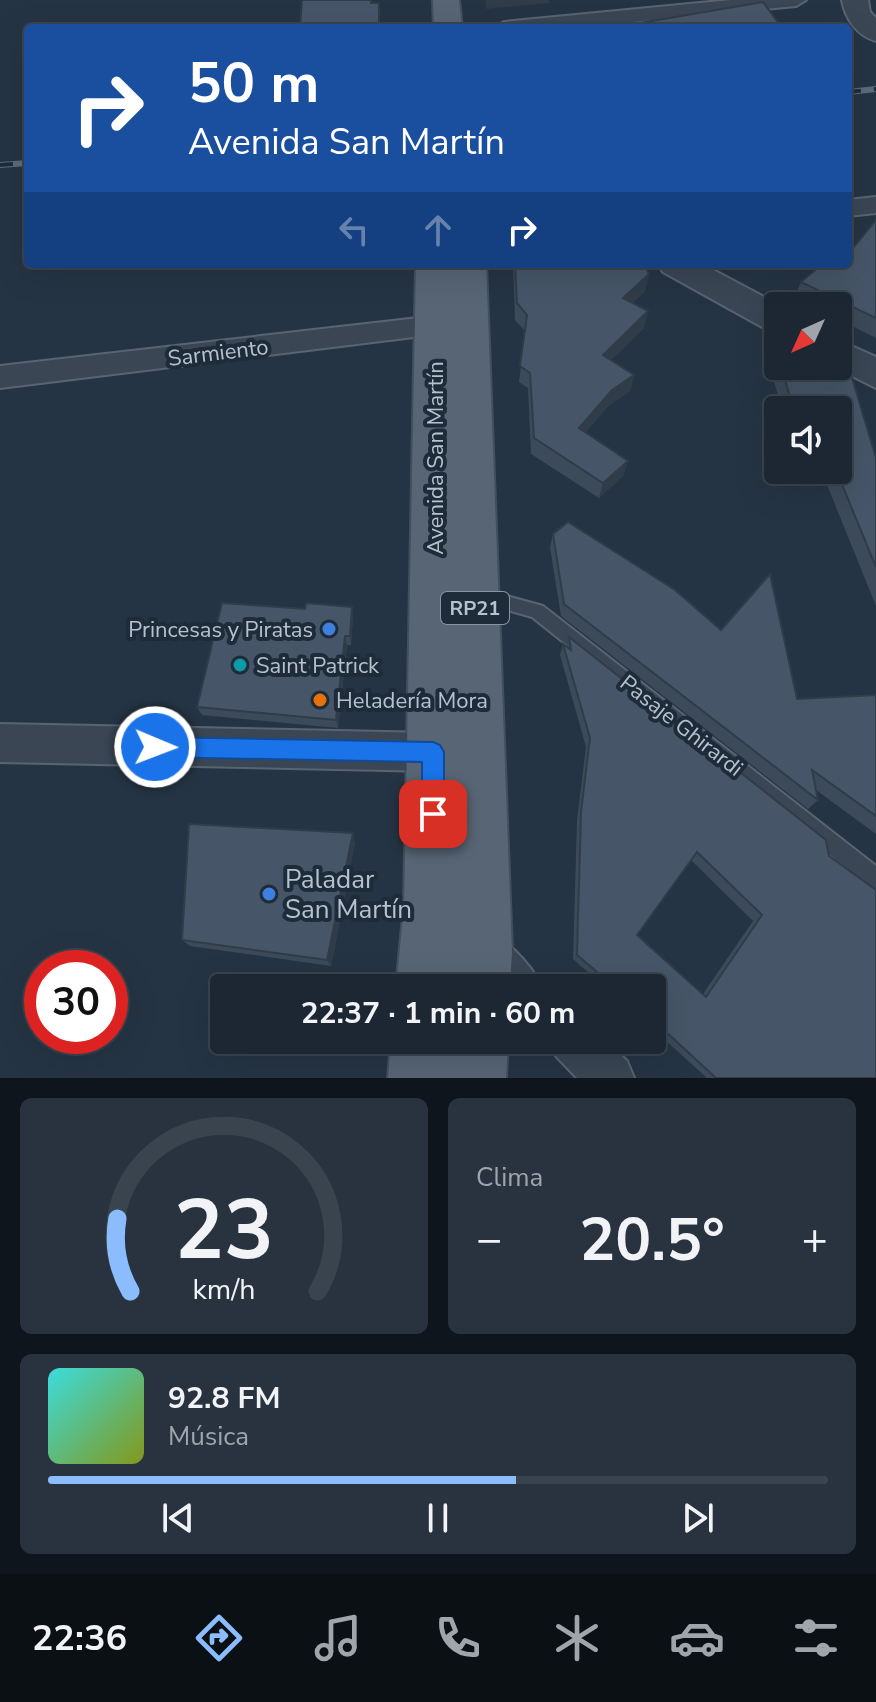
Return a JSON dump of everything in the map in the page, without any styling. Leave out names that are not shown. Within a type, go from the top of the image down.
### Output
[{"type":"main road","points":[[423,0],[424,24]]},
{"type":"main road","points":[[446,0],[448,24]]},
{"type":"main road","name":"Avenida San Martín","points":[[426,974],[432,906],[434,268]]},
{"type":"main road","name":"Avenida San Martín","points":[[468,268],[475,595],[494,974]]},
{"type":"main road","points":[[419,1078],[420,1054]]},
{"type":"main road","points":[[475,1078],[477,1054]]},
{"type":"street","points":[[546,24],[796,0]]},
{"type":"street","points":[[858,0],[876,15]]},
{"type":"street","points":[[858,0],[857,14],[876,33]]},
{"type":"street","points":[[852,208],[876,205]]},
{"type":"street","points":[[682,268],[764,312]]},
{"type":"street","name":"Sarmiento","points":[[0,377],[436,326]]},
{"type":"street","points":[[852,361],[876,374]]},
{"type":"street","points":[[0,743],[433,752]]},
{"type":"street","points":[[432,906],[492,974]]},
{"type":"street","points":[[586,1054],[610,1078]]},
{"type":"lane","name":"Pasaje Ghirardi","points":[[475,595],[537,611],[876,879]]},
{"type":"building","points":[[302,0],[371,0],[371,3],[379,3],[379,24],[300,24]]},
{"type":"building","points":[[763,2],[779,24],[634,24]]},
{"type":"building","points":[[876,220],[876,318],[852,306],[852,292],[822,292],[801,282],[817,268],[852,268],[852,249]]},
{"type":"building","points":[[515,268],[646,268],[649,274],[623,298],[648,311],[603,355],[634,375],[612,390],[579,428],[628,461],[603,483],[534,438],[530,373],[520,366],[527,315],[517,303]]},
{"type":"building","points":[[852,378],[876,458],[876,567],[842,484],[852,484],[852,396],[790,396],[785,380]]},
{"type":"building","points":[[568,522],[675,590],[721,630],[770,574],[797,699],[876,695],[876,816],[812,770],[818,800],[564,604],[553,534]]},
{"type":"building","points":[[222,603],[305,609],[306,603],[352,607],[350,636],[345,636],[336,720],[197,707]]},
{"type":"building","points":[[569,637],[826,840],[829,856],[876,890],[876,1078],[716,1078],[666,1032],[666,974],[599,974],[577,955],[581,812],[590,738],[563,644],[571,650]],"holes":[[[697,852],[762,915],[706,997],[637,935]]]},
{"type":"building","name":"Paladar San Martín","points":[[189,824],[353,833],[327,960],[182,940]]},
{"type":"railway","points":[[852,92],[876,89]]},
{"type":"railway","points":[[0,165],[24,163]]},
{"type":"place","name":"Princesas y Piratas","points":[[329,629]]},
{"type":"place","name":"Saint Patrick","points":[[240,665]]},
{"type":"place","name":"Heladería Mora","points":[[320,700]]},
{"type":"place","name":"Paladar San Martín","points":[[269,894]]},
{"type":"route","points":[[155,747],[433,752],[433,814]]}]
